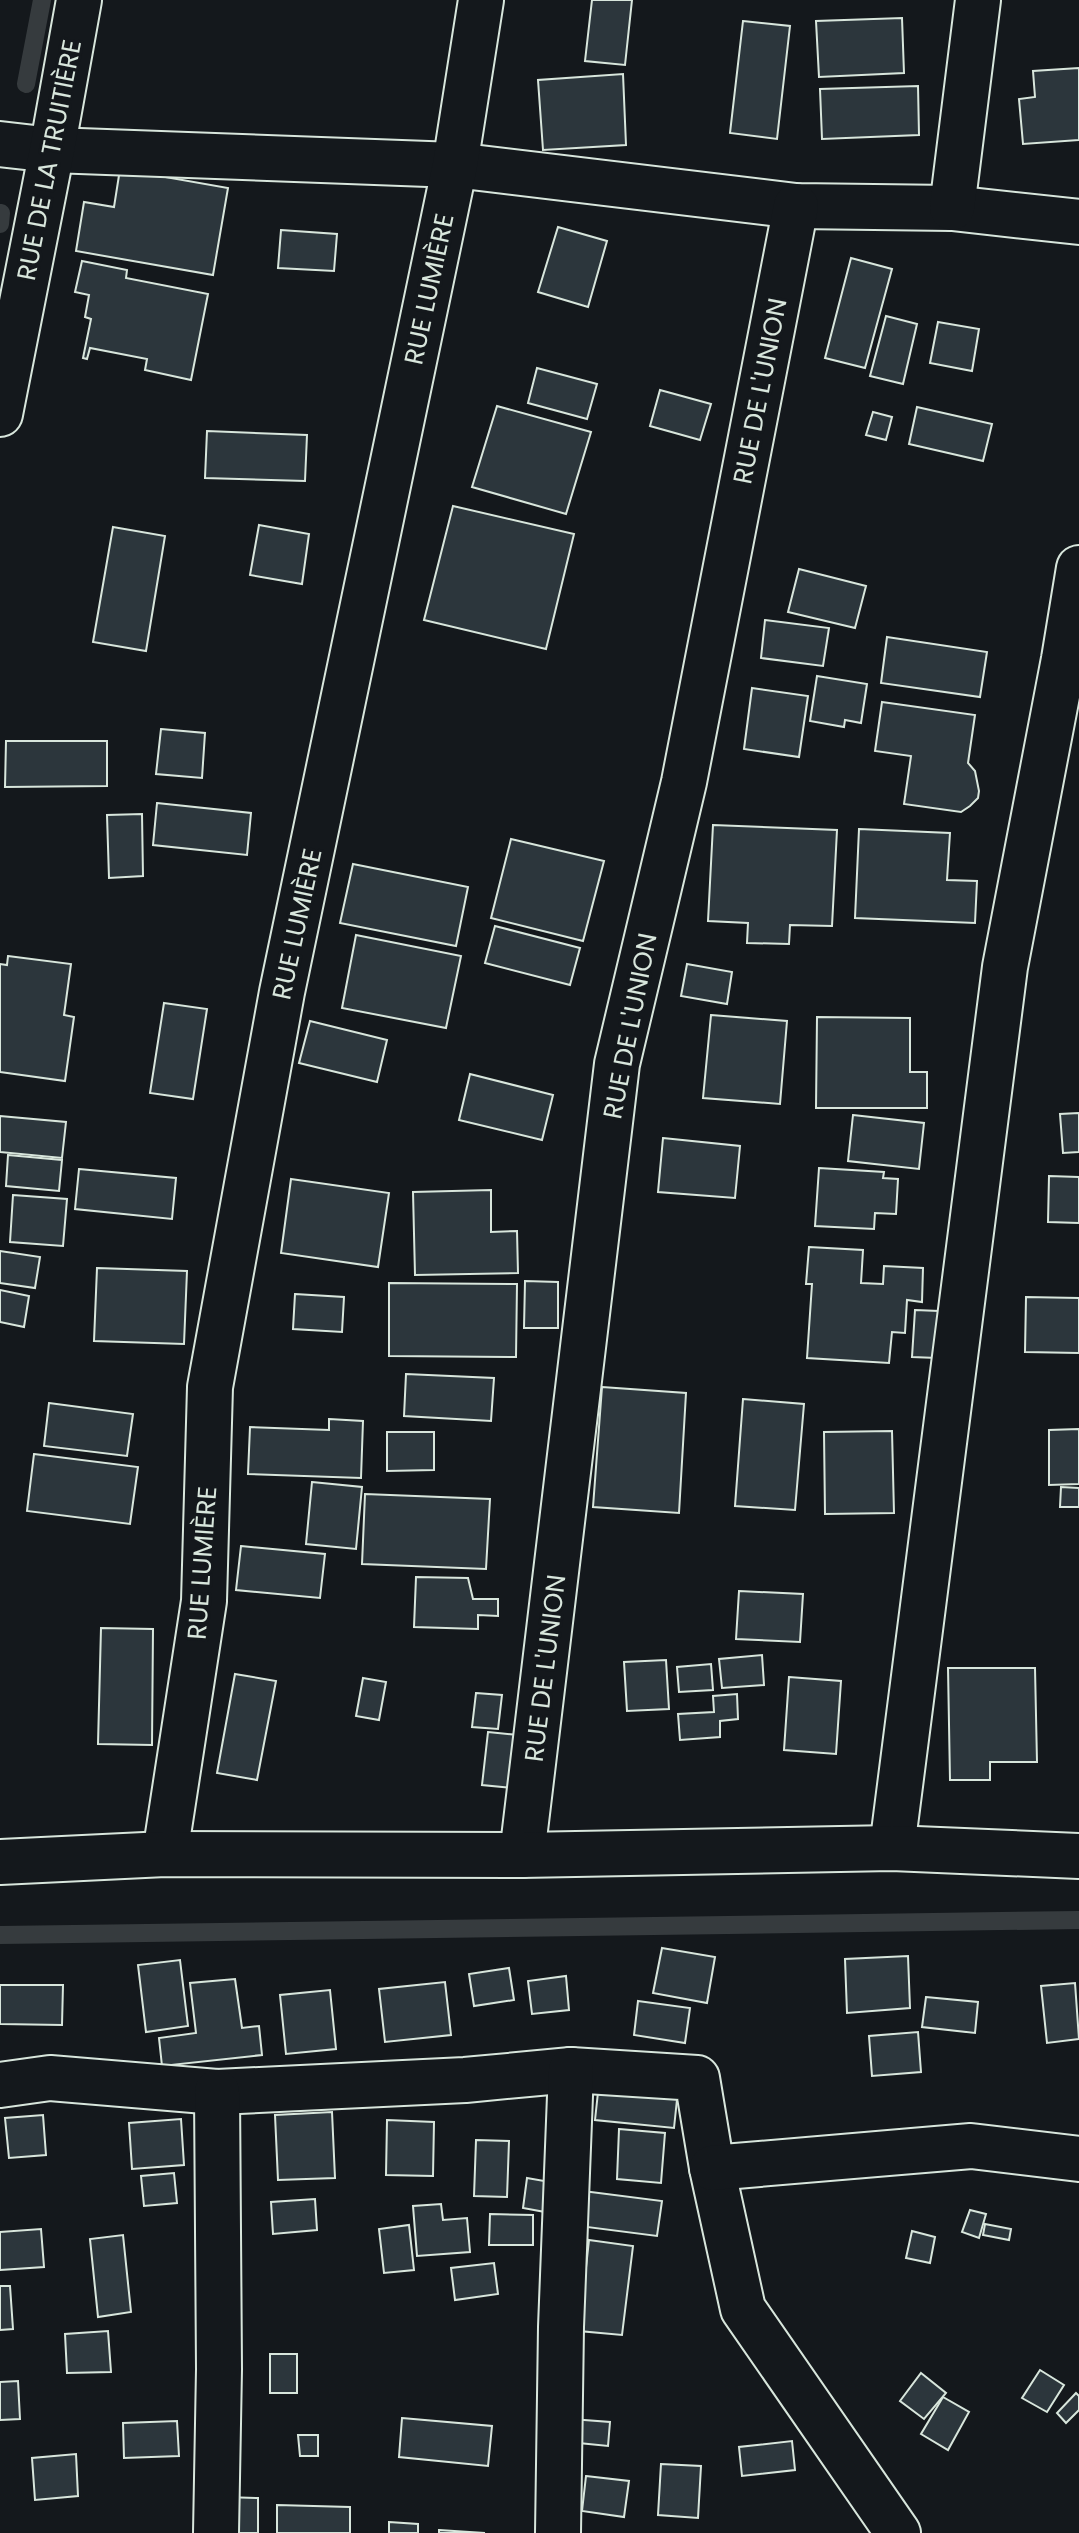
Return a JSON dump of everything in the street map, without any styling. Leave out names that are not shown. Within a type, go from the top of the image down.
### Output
[{"type":"street","name":"RUE DE LA TRUITIÈRE","points":[[0,414],[79,0]]},
{"type":"street","name":"RUE LUMIÈRE","points":[[165,1854],[204,1601],[210,1387],[282,992],[455,165],[481,0]]},
{"type":"street","points":[[952,208],[978,0]]},
{"type":"street","points":[[0,144],[52,150],[455,165],[796,206],[952,208],[1079,222]]},
{"type":"street","name":"RUE DE L'UNION","points":[[522,1855],[617,1064],[684,782],[796,206]]},
{"type":"street","points":[[892,1848],[1005,967],[1079,568]]},
{"type":"street","points":[[0,1862],[165,1854],[522,1855],[892,1848],[1079,1856]]},
{"type":"street","points":[[558,2533],[561,2327],[571,2070]]},
{"type":"street","points":[[0,2085],[50,2078],[217,2092],[465,2080],[571,2070],[697,2078],[712,2168],[743,2309],[898,2533]]},
{"type":"street","points":[[216,2533],[219,2369],[217,2092]]},
{"type":"street","points":[[712,2168],[971,2146],[1079,2159]]},
{"type":"building","points":[[592,0],[632,0],[625,65],[585,61]]},
{"type":"building","points":[[902,18],[904,73],[819,77],[816,21]]},
{"type":"building","points":[[743,21],[790,26],[777,139],[730,133]]},
{"type":"building","points":[[1079,68],[1079,140],[1023,144],[1019,99],[1035,97],[1033,71]]},
{"type":"building","points":[[623,74],[626,145],[543,150],[538,80]]},
{"type":"building","points":[[918,86],[919,135],[822,139],[820,89]]},
{"type":"building","points":[[120,169],[228,188],[213,275],[76,251],[84,202],[114,207]]},
{"type":"building","points":[[558,227],[607,241],[588,307],[538,292]]},
{"type":"building","points":[[281,230],[337,234],[334,271],[278,268]]},
{"type":"building","points":[[851,258],[892,269],[865,368],[825,358]]},
{"type":"building","points":[[82,261],[127,270],[126,278],[208,294],[191,380],[145,370],[147,359],[90,348],[87,359],[83,358],[91,319],[85,317],[89,295],[75,292]]},
{"type":"building","points":[[886,316],[917,324],[903,384],[870,376]]},
{"type":"building","points":[[938,322],[979,329],[972,371],[930,363]]},
{"type":"building","points":[[537,368],[597,384],[587,419],[528,403]]},
{"type":"building","points":[[660,390],[711,404],[700,440],[650,426]]},
{"type":"building","points":[[497,406],[591,432],[566,514],[472,487]]},
{"type":"building","points":[[917,407],[992,424],[983,461],[909,444]]},
{"type":"building","points":[[873,412],[892,417],[886,440],[866,435]]},
{"type":"building","points":[[207,431],[307,435],[305,481],[205,478]]},
{"type":"building","points":[[453,506],[574,534],[546,649],[424,620]]},
{"type":"building","points":[[259,525],[309,534],[302,584],[250,575]]},
{"type":"building","points":[[113,527],[165,536],[146,651],[93,642]]},
{"type":"building","points":[[799,569],[866,586],[855,628],[788,612]]},
{"type":"building","points":[[765,620],[829,628],[823,666],[761,658]]},
{"type":"building","points":[[887,637],[987,652],[980,697],[881,683]]},
{"type":"building","points":[[817,676],[867,684],[861,723],[845,720],[844,727],[810,721]]},
{"type":"building","points":[[752,688],[808,696],[799,757],[744,749]]},
{"type":"building","points":[[882,702],[975,715],[968,763],[975,771],[979,791],[978,798],[970,806],[961,812],[904,804],[911,756],[875,751]]},
{"type":"building","points":[[161,729],[205,733],[202,778],[156,774]]},
{"type":"building","points":[[6,741],[107,741],[107,786],[5,787]]},
{"type":"building","points":[[157,803],[251,813],[247,855],[153,845]]},
{"type":"building","points":[[142,814],[143,876],[109,878],[107,815]]},
{"type":"building","points":[[713,825],[837,830],[832,926],[790,925],[789,944],[747,943],[748,923],[708,921]]},
{"type":"building","points":[[859,829],[950,833],[947,880],[977,881],[975,923],[855,918]]},
{"type":"building","points":[[511,839],[604,861],[583,941],[491,918]]},
{"type":"building","points":[[353,864],[468,887],[456,946],[340,923]]},
{"type":"building","points":[[495,926],[580,948],[570,985],[485,963]]},
{"type":"building","points":[[356,935],[461,956],[446,1028],[342,1008]]},
{"type":"building","points":[[8,956],[71,964],[64,1015],[74,1017],[65,1081],[0,1072],[0,964],[7,965]]},
{"type":"building","points":[[687,964],[732,972],[727,1004],[681,996]]},
{"type":"building","points":[[164,1003],[207,1009],[193,1099],[150,1093]]},
{"type":"building","points":[[711,1015],[787,1021],[780,1104],[703,1098]]},
{"type":"building","points":[[817,1017],[910,1018],[910,1072],[927,1072],[927,1108],[816,1108]]},
{"type":"building","points":[[310,1021],[387,1040],[377,1082],[299,1063]]},
{"type":"building","points":[[470,1074],[553,1095],[542,1140],[459,1120]]},
{"type":"building","points":[[1079,1113],[1079,1152],[1063,1153],[1060,1114]]},
{"type":"building","points":[[853,1115],[924,1123],[919,1169],[848,1161]]},
{"type":"building","points":[[0,1116],[66,1122],[62,1158],[0,1152]]},
{"type":"building","points":[[663,1138],[740,1146],[735,1198],[658,1192]]},
{"type":"building","points":[[8,1155],[62,1160],[59,1191],[6,1186]]},
{"type":"building","points":[[819,1168],[884,1172],[883,1178],[898,1179],[896,1214],[875,1213],[874,1229],[815,1226]]},
{"type":"building","points":[[79,1169],[176,1178],[172,1219],[75,1209]]},
{"type":"building","points":[[1049,1176],[1079,1177],[1079,1223],[1048,1222]]},
{"type":"building","points":[[291,1179],[389,1193],[378,1267],[281,1253]]},
{"type":"building","points":[[491,1190],[491,1232],[517,1231],[518,1273],[415,1275],[413,1192]]},
{"type":"building","points":[[13,1195],[67,1199],[63,1246],[10,1242]]},
{"type":"building","points":[[809,1247],[863,1250],[861,1283],[883,1284],[884,1266],[923,1268],[922,1302],[907,1300],[905,1333],[892,1332],[889,1363],[807,1358],[812,1284],[806,1284]]},
{"type":"building","points":[[0,1251],[40,1257],[35,1288],[0,1283]]},
{"type":"building","points":[[97,1268],[187,1271],[184,1344],[94,1341]]},
{"type":"building","points":[[525,1281],[558,1282],[558,1328],[524,1328]]},
{"type":"building","points":[[389,1283],[517,1284],[516,1357],[389,1356]]},
{"type":"building","points":[[0,1290],[29,1296],[24,1327],[0,1322]]},
{"type":"building","points":[[295,1294],[344,1297],[342,1332],[293,1329]]},
{"type":"building","points":[[1026,1297],[1079,1298],[1079,1353],[1025,1352]]},
{"type":"building","points":[[915,1310],[939,1311],[937,1358],[912,1357]]},
{"type":"building","points":[[406,1374],[494,1378],[491,1421],[404,1416]]},
{"type":"building","points":[[602,1387],[686,1393],[679,1513],[593,1507]]},
{"type":"building","points":[[743,1399],[804,1404],[795,1510],[735,1506]]},
{"type":"building","points":[[49,1403],[133,1414],[127,1456],[44,1446]]},
{"type":"building","points":[[329,1419],[363,1421],[361,1478],[248,1474],[250,1427],[329,1430]]},
{"type":"building","points":[[1079,1429],[1079,1484],[1049,1485],[1049,1430]]},
{"type":"building","points":[[892,1431],[894,1513],[825,1514],[824,1432]]},
{"type":"building","points":[[387,1432],[434,1432],[434,1470],[387,1471]]},
{"type":"building","points":[[34,1454],[138,1467],[130,1524],[27,1511]]},
{"type":"building","points":[[312,1482],[362,1487],[356,1549],[306,1544]]},
{"type":"building","points":[[1061,1487],[1079,1488],[1079,1507],[1060,1507]]},
{"type":"building","points":[[365,1494],[490,1499],[486,1569],[362,1564]]},
{"type":"building","points":[[241,1546],[325,1554],[320,1598],[236,1590]]},
{"type":"building","points":[[416,1577],[468,1578],[473,1599],[498,1599],[498,1616],[478,1615],[478,1629],[414,1627]]},
{"type":"building","points":[[739,1591],[803,1594],[800,1642],[736,1639]]},
{"type":"building","points":[[101,1628],[153,1629],[152,1745],[98,1744]]},
{"type":"building","points":[[762,1655],[764,1685],[722,1688],[719,1659]]},
{"type":"building","points":[[666,1660],[669,1709],[627,1711],[624,1662]]},
{"type":"building","points":[[711,1664],[713,1690],[679,1692],[677,1667]]},
{"type":"building","points":[[948,1668],[1035,1668],[1037,1762],[990,1762],[990,1780],[950,1780]]},
{"type":"building","points":[[235,1674],[276,1681],[257,1780],[217,1773]]},
{"type":"building","points":[[789,1677],[841,1681],[836,1754],[784,1750]]},
{"type":"building","points":[[363,1678],[386,1682],[379,1720],[356,1716]]},
{"type":"building","points":[[476,1693],[502,1695],[498,1729],[472,1727]]},
{"type":"building","points":[[737,1694],[738,1719],[720,1721],[720,1737],[680,1740],[678,1714],[714,1712],[713,1696]]},
{"type":"building","points":[[488,1732],[518,1735],[513,1788],[482,1785]]},
{"type":"building","points":[[662,1948],[715,1957],[707,2003],[653,1993]]},
{"type":"building","points":[[908,1956],[910,2008],[847,2013],[845,1959]]},
{"type":"building","points":[[180,1960],[188,2026],[146,2032],[138,1965]]},
{"type":"building","points":[[509,1968],[514,2000],[474,2006],[469,1974]]},
{"type":"building","points":[[566,1976],[569,2010],[532,2014],[528,1981]]},
{"type":"building","points":[[235,1979],[242,2028],[259,2026],[262,2055],[162,2066],[159,2038],[196,2033],[190,1983]]},
{"type":"building","points":[[445,1982],[451,2035],[385,2042],[379,1989]]},
{"type":"building","points":[[1075,1983],[1079,2039],[1047,2043],[1041,1986]]},
{"type":"building","points":[[0,1985],[63,1985],[62,2025],[0,2024]]},
{"type":"building","points":[[330,1990],[336,2049],[286,2054],[280,1995]]},
{"type":"building","points":[[926,1997],[978,2002],[975,2033],[922,2027]]},
{"type":"building","points":[[638,2001],[690,2008],[685,2043],[634,2035]]},
{"type":"building","points":[[918,2032],[921,2072],[872,2076],[869,2036]]},
{"type":"building","points":[[599,2083],[678,2090],[674,2128],[595,2120]]},
{"type":"building","points":[[332,2112],[335,2178],[278,2180],[275,2115]]},
{"type":"building","points":[[43,2115],[46,2155],[9,2158],[5,2118]]},
{"type":"building","points":[[181,2119],[184,2165],[132,2169],[129,2123]]},
{"type":"building","points":[[387,2120],[434,2122],[433,2176],[386,2175]]},
{"type":"building","points":[[619,2129],[665,2133],[661,2183],[617,2179]]},
{"type":"building","points":[[476,2140],[509,2141],[507,2197],[474,2196]]},
{"type":"building","points":[[174,2173],[177,2203],[144,2206],[141,2176]]},
{"type":"building","points":[[527,2178],[550,2182],[545,2212],[523,2208]]},
{"type":"building","points":[[583,2191],[662,2201],[657,2236],[579,2226]]},
{"type":"building","points":[[315,2199],[317,2230],[273,2234],[271,2202]]},
{"type":"building","points":[[441,2204],[443,2220],[467,2218],[470,2252],[417,2256],[413,2206]]},
{"type":"building","points":[[970,2210],[986,2214],[979,2238],[962,2232]]},
{"type":"building","points":[[490,2214],[533,2215],[533,2245],[489,2245]]},
{"type":"building","points":[[985,2224],[1011,2229],[1009,2240],[983,2235]]},
{"type":"building","points":[[409,2225],[414,2270],[384,2273],[379,2229]]},
{"type":"building","points":[[41,2229],[44,2267],[0,2270],[0,2232]]},
{"type":"building","points":[[912,2231],[935,2237],[930,2263],[906,2258]]},
{"type":"building","points":[[123,2235],[131,2312],[98,2317],[90,2239]]},
{"type":"building","points":[[589,2240],[633,2246],[622,2335],[579,2331]]},
{"type":"building","points":[[494,2263],[498,2294],[455,2300],[451,2268]]},
{"type":"building","points":[[0,2286],[10,2286],[13,2329],[0,2330]]},
{"type":"building","points":[[108,2331],[111,2372],[67,2373],[65,2334]]},
{"type":"building","points":[[270,2354],[297,2354],[297,2393],[270,2393]]},
{"type":"building","points":[[1040,2370],[1064,2385],[1047,2412],[1022,2398]]},
{"type":"building","points":[[921,2373],[946,2393],[924,2419],[900,2401]]},
{"type":"building","points":[[18,2381],[20,2419],[0,2420],[0,2382]]},
{"type":"building","points":[[1076,2393],[1079,2396],[1079,2410],[1066,2423],[1057,2413]]},
{"type":"building","points":[[943,2397],[969,2412],[948,2450],[921,2434]]},
{"type":"building","points":[[402,2418],[492,2426],[488,2466],[399,2457]]},
{"type":"building","points":[[571,2419],[610,2422],[608,2446],[569,2442]]},
{"type":"building","points":[[177,2421],[179,2456],[124,2458],[123,2423]]},
{"type":"building","points":[[298,2435],[318,2435],[318,2456],[300,2456]]},
{"type":"building","points":[[792,2441],[795,2470],[742,2476],[739,2447]]},
{"type":"building","points":[[76,2454],[78,2496],[35,2500],[32,2458]]},
{"type":"building","points":[[661,2464],[701,2466],[698,2518],[658,2515]]},
{"type":"building","points":[[586,2476],[629,2481],[624,2517],[582,2511]]},
{"type":"building","points":[[225,2497],[258,2498],[258,2533],[224,2533]]},
{"type":"building","points":[[277,2505],[350,2507],[350,2533],[277,2533]]},
{"type":"building","points":[[389,2522],[418,2524],[418,2533],[389,2533]]},
{"type":"building","points":[[439,2530],[485,2533],[439,2533]]},
{"type":"waterway","points":[[26,84],[42,0]]},
{"type":"waterway","points":[[0,224],[1,213]]},
{"type":"waterway","points":[[0,1935],[1079,1920]]}]
